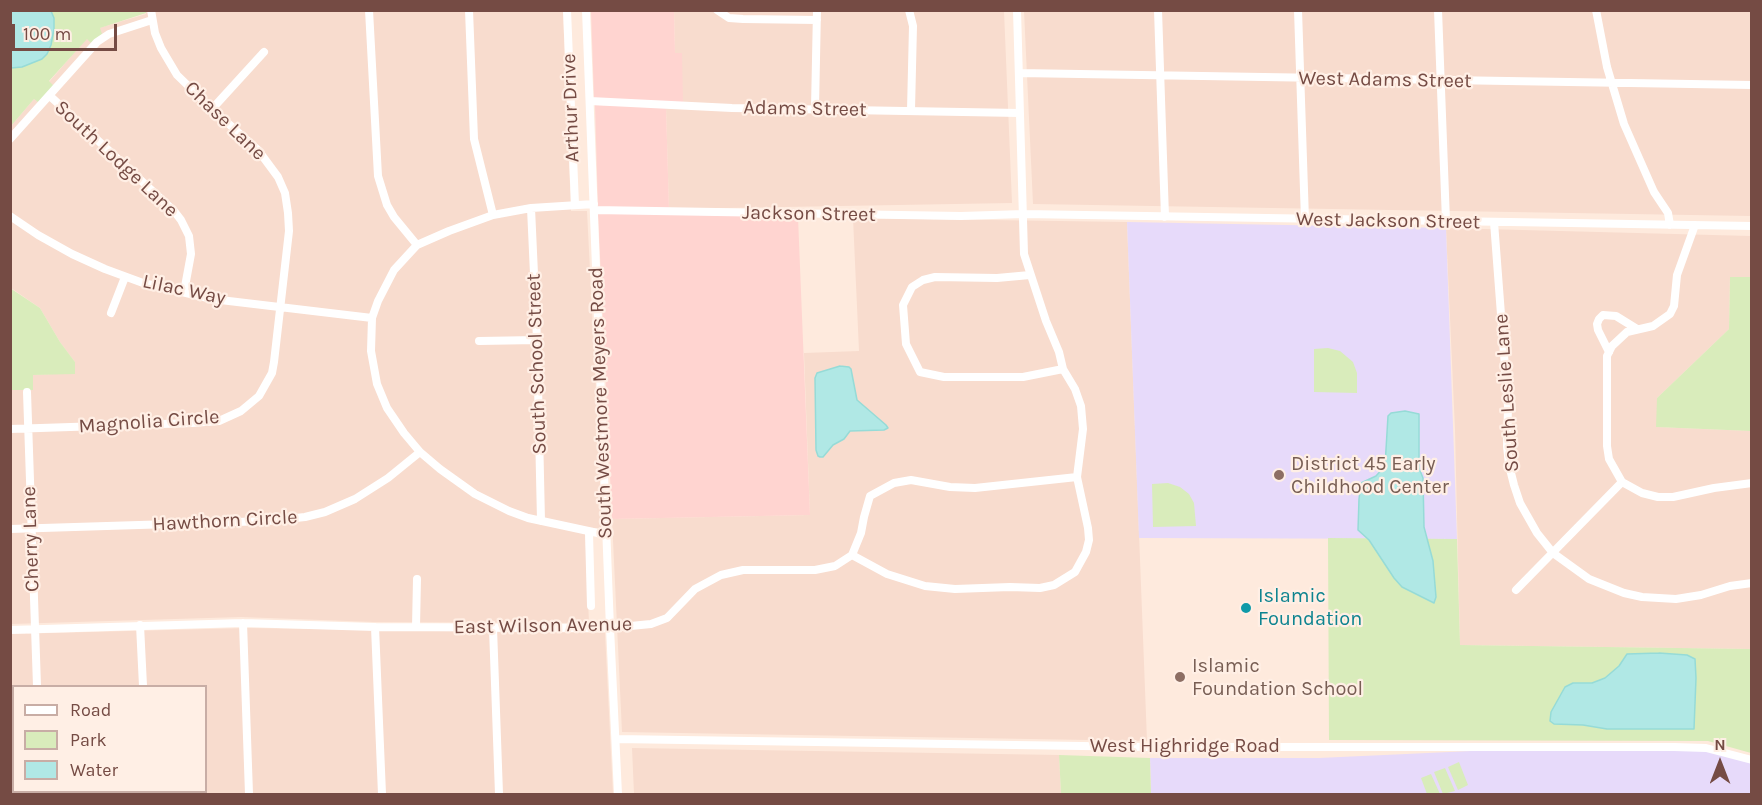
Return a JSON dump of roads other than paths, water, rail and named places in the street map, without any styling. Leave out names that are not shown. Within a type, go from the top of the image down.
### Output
[{"type":"street","name":"Chase Lane","points":[[151,10],[161,48],[185,85],[258,150],[278,177],[285,193],[289,231],[280,307]]},
{"type":"street","points":[[369,10],[378,176],[387,205],[394,218],[417,245],[389,278],[372,318],[371,351],[376,384],[392,416],[420,452],[476,494],[509,512],[589,533],[607,535]]},
{"type":"street","points":[[469,10],[474,139],[493,215]]},
{"type":"street","name":"Arthur Drive","points":[[567,10],[575,205]]},
{"type":"street","name":"South Westmore Meyers Road","points":[[586,10],[618,795]]},
{"type":"street","points":[[717,10],[729,18],[817,20]]},
{"type":"street","points":[[815,108],[817,10]]},
{"type":"street","points":[[909,10],[913,26],[911,110]]},
{"type":"street","points":[[1017,10],[1024,254],[1064,369],[1078,395],[1083,417],[1077,477],[1089,533],[1088,545],[1075,572],[1063,581],[1040,588],[955,589],[925,586],[902,580],[852,555],[861,533],[870,495],[894,483],[911,480],[950,487],[975,488],[1077,477]]},
{"type":"street","points":[[1158,10],[1165,216]]},
{"type":"street","points":[[1298,10],[1305,220]]},
{"type":"street","points":[[1438,10],[1446,221]]},
{"type":"street","points":[[1596,10],[1612,84],[1624,124],[1654,192],[1668,213],[1670,225]]},
{"type":"street","points":[[10,140],[92,47],[103,38],[152,20]]},
{"type":"street","points":[[212,109],[264,52]]},
{"type":"street","name":"West Adams Street","points":[[1019,74],[1752,85]]},
{"type":"street","name":"South Lodge Lane","points":[[50,96],[181,220],[189,236],[192,254],[184,292]]},
{"type":"street","name":"Adams Street","points":[[590,102],[732,108],[1020,113]]},
{"type":"street","name":"Jackson Street","points":[[417,245],[493,215],[531,208],[575,205],[961,216],[1024,214]]},
{"type":"street","name":"South School Street","points":[[531,208],[541,521]]},
{"type":"street","name":"West Jackson Street","points":[[1024,214],[1752,226]]},
{"type":"street","name":"Lilac Way","points":[[10,216],[72,254],[125,277],[212,299],[372,318]]},
{"type":"street","name":"South Leslie Lane","points":[[1494,222],[1508,407],[1509,465],[1525,512],[1537,533],[1553,553],[1597,583],[1624,593],[1662,599],[1690,597],[1730,586],[1752,583]]},
{"type":"street","points":[[1695,225],[1677,275],[1674,306],[1670,314],[1653,326],[1627,332],[1609,352],[1606,364],[1609,459],[1622,482],[1642,493],[1663,498],[1752,483]]},
{"type":"street","points":[[1030,275],[923,280],[912,287],[905,298],[903,310],[905,342],[920,372],[944,377],[1023,377],[1064,369]]},
{"type":"street","points":[[111,313],[125,277]]},
{"type":"street","name":"Magnolia Circle","points":[[10,429],[192,423],[219,421],[234,415],[259,396],[272,373],[280,307]]},
{"type":"street","points":[[1609,352],[1597,324],[1603,315],[1616,316],[1637,329]]},
{"type":"street","points":[[479,341],[537,340]]},
{"type":"street","name":"Cherry Lane","points":[[27,392],[37,685]]},
{"type":"street","name":"Hawthorn Circle","points":[[10,529],[268,521],[305,517],[336,508],[362,495],[388,478],[420,452]]},
{"type":"street","points":[[1516,590],[1622,482]]},
{"type":"street","points":[[589,533],[591,606]]},
{"type":"street","name":"East Wilson Avenue","points":[[10,630],[243,623],[375,627],[610,628],[651,624],[667,618],[695,589],[721,575],[754,569],[822,570],[835,566],[852,555]]},
{"type":"street","points":[[416,627],[417,579]]},
{"type":"street","points":[[243,623],[249,795]]},
{"type":"street","points":[[140,625],[143,685]]},
{"type":"street","points":[[375,627],[382,795]]},
{"type":"street","points":[[493,627],[499,795]]},
{"type":"street","name":"West Highridge Road","points":[[616,739],[1148,747],[1674,747],[1706,748],[1752,760]]},
{"type":"water","points":[[10,11],[51,11],[54,18],[54,29],[51,45],[42,59],[22,67],[11,68]]},
{"type":"water","points":[[840,366],[851,369],[857,400],[888,428],[850,431],[844,439],[820,457],[816,450],[815,378],[817,373]]},
{"type":"water","points":[[1405,411],[1419,414],[1419,468],[1423,478],[1424,527],[1433,561],[1436,597],[1434,603],[1402,587],[1369,540],[1358,530],[1361,483],[1376,476],[1385,466],[1388,416],[1391,413]]},
{"type":"water","points":[[1627,654],[1687,655],[1695,659],[1694,729],[1607,729],[1554,724],[1550,721],[1551,712],[1565,687],[1573,683],[1592,683],[1605,678],[1619,666]]},
{"type":"place","name":"District 45 Early Childhood Center","points":[[1279,475]]},
{"type":"place","name":"Islamic Foundation","points":[[1246,608]]},
{"type":"place","name":"Islamic Foundation School","points":[[1180,677]]}]
